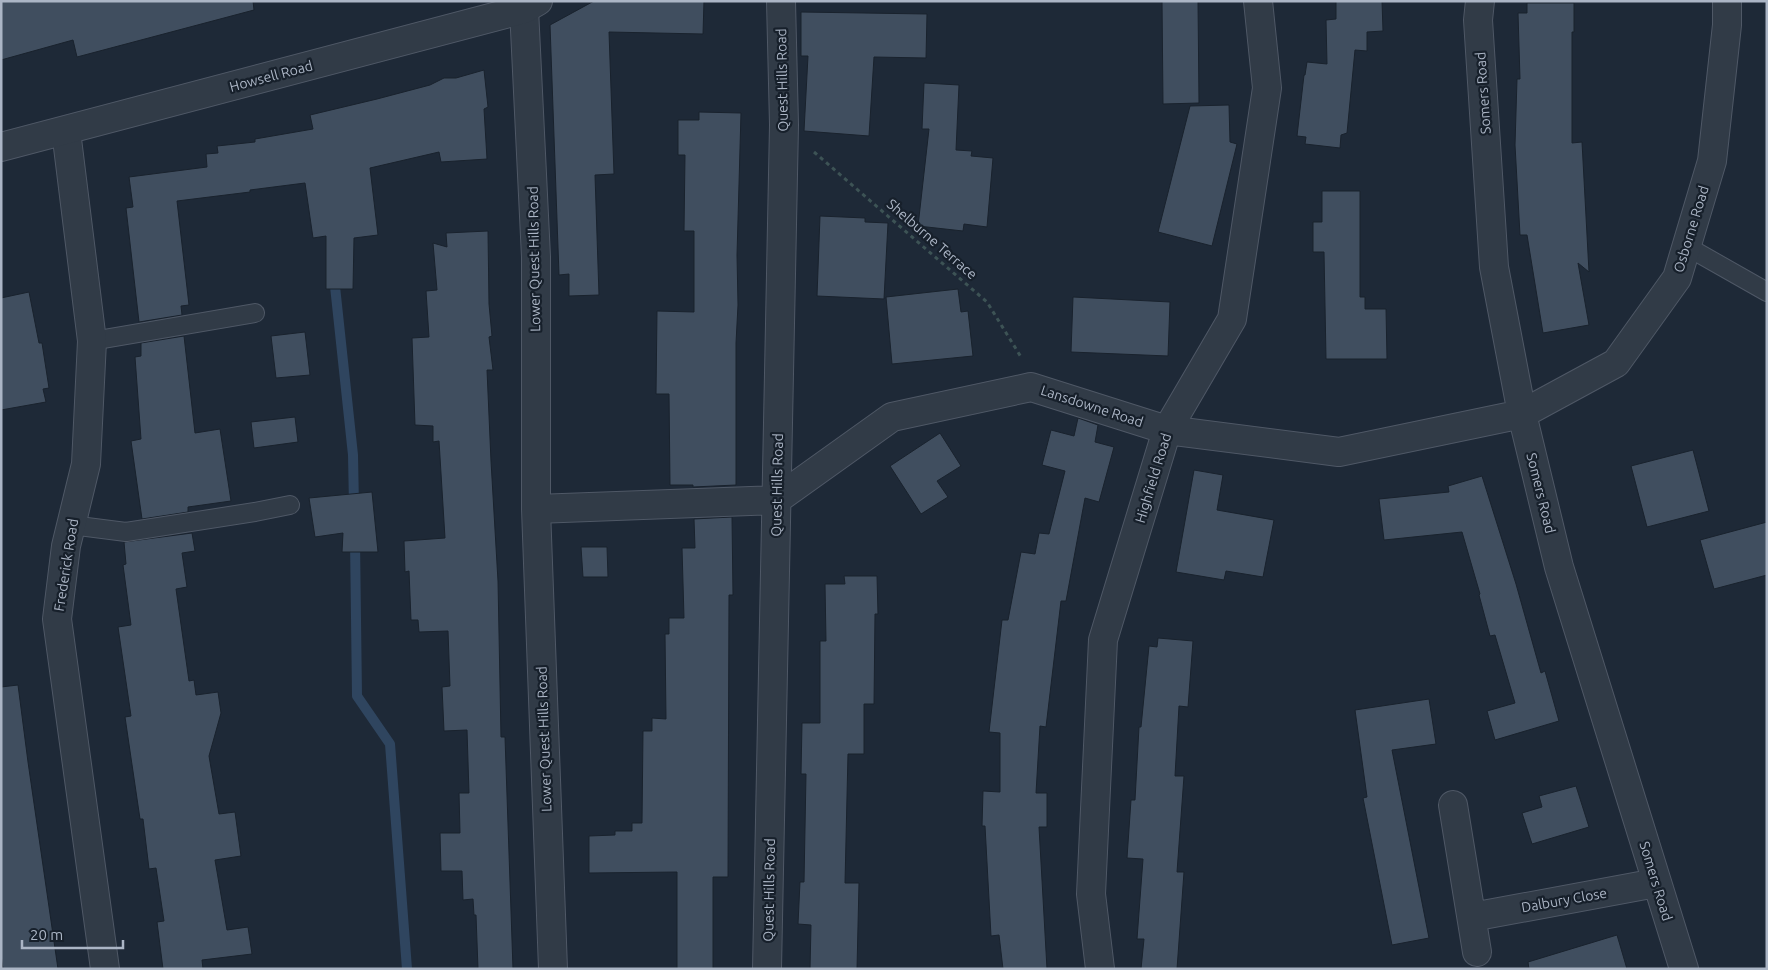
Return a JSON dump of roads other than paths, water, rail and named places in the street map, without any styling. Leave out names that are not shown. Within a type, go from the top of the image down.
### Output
[{"type":"street","name":"Quest Hills Road","points":[[768,969],[784,125],[781,1]]},
{"type":"street","name":"Highfield Road","points":[[1100,969],[1091,894],[1103,640],[1167,430],[1232,319],[1267,88],[1258,1]]},
{"type":"street","name":"Somers Road","points":[[1480,1],[1478,20],[1494,267],[1522,414],[1559,568],[1684,969]]},
{"type":"street","name":"Osborne Road","points":[[1522,414],[1616,363],[1677,278],[1712,161],[1727,25],[1727,1]]},
{"type":"street","name":"Howsell Road","points":[[1,147],[531,5]]},
{"type":"street","name":"Lower Quest Hills Road","points":[[531,5],[536,257],[536,509],[553,969]]},
{"type":"street","name":"Frederick Road","points":[[66,131],[92,341],[86,464],[66,546],[57,619],[105,969]]},
{"type":"street","name":"Lansdowne Road","points":[[776,500],[892,417],[1031,387],[1167,430],[1340,452],[1522,414]]},
{"type":"street","points":[[536,509],[776,500]]},
{"type":"street","points":[[1454,805],[1477,952]]},
{"type":"street","name":"Dalbury Close","points":[[1472,917],[1656,883]]},
{"type":"lane","points":[[1686,246],[1767,292]]},
{"type":"lane","points":[[92,341],[255,313]]},
{"type":"lane","points":[[71,525],[126,532],[290,505]]},
{"type":"waterway","points":[[334,277],[353,455],[354,506]]},
{"type":"waterway","points":[[355,540],[357,696],[390,744],[407,969]]}]
